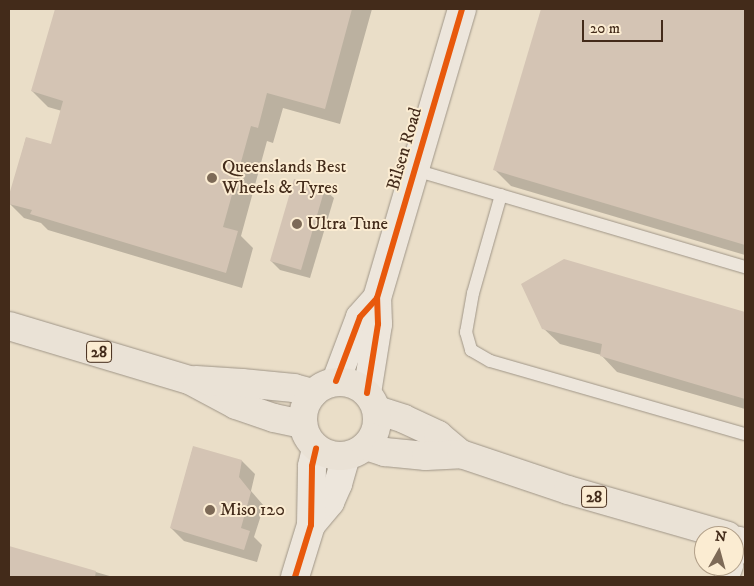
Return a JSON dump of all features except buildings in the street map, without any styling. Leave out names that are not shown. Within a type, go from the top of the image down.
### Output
[{"type":"main road","name":"28","points":[[9,326],[189,380],[236,405],[274,418],[303,424]]},
{"type":"main road","name":"28","points":[[189,380],[242,382],[294,388],[358,386],[372,402],[438,435],[461,454],[694,529]]},
{"type":"main road","points":[[316,448],[310,441],[303,424],[305,407],[325,387]]},
{"type":"main road","points":[[356,451],[374,436],[378,424],[372,402]]},
{"type":"main road","name":"28","points":[[316,448],[325,453],[356,451],[426,456],[461,454]]},
{"type":"street","name":"Bilsen Road","points":[[372,402],[378,324],[377,298],[462,9]]},
{"type":"street","name":"Bilsen Road","points":[[325,387],[360,317],[377,298]]},
{"type":"street","points":[[294,577],[311,525],[312,466],[316,448]]},
{"type":"street","points":[[311,525],[330,502],[356,451]]},
{"type":"lane","points":[[415,170],[745,268]]},
{"type":"lane","points":[[501,195],[473,293],[466,332],[471,350],[490,361],[745,434]]},
{"type":"cycle path","points":[[367,393],[378,324],[377,298],[462,9]]},
{"type":"cycle path","points":[[336,381],[360,317],[377,298]]},
{"type":"cycle path","points":[[295,577],[311,525],[312,466],[316,448]]},
{"type":"place","name":"Queenslands Best Wheels & Tyres","points":[[212,178]]},
{"type":"place","name":"Ultra Tune","points":[[297,224]]},
{"type":"place","name":"Miso 120","points":[[210,510]]}]
